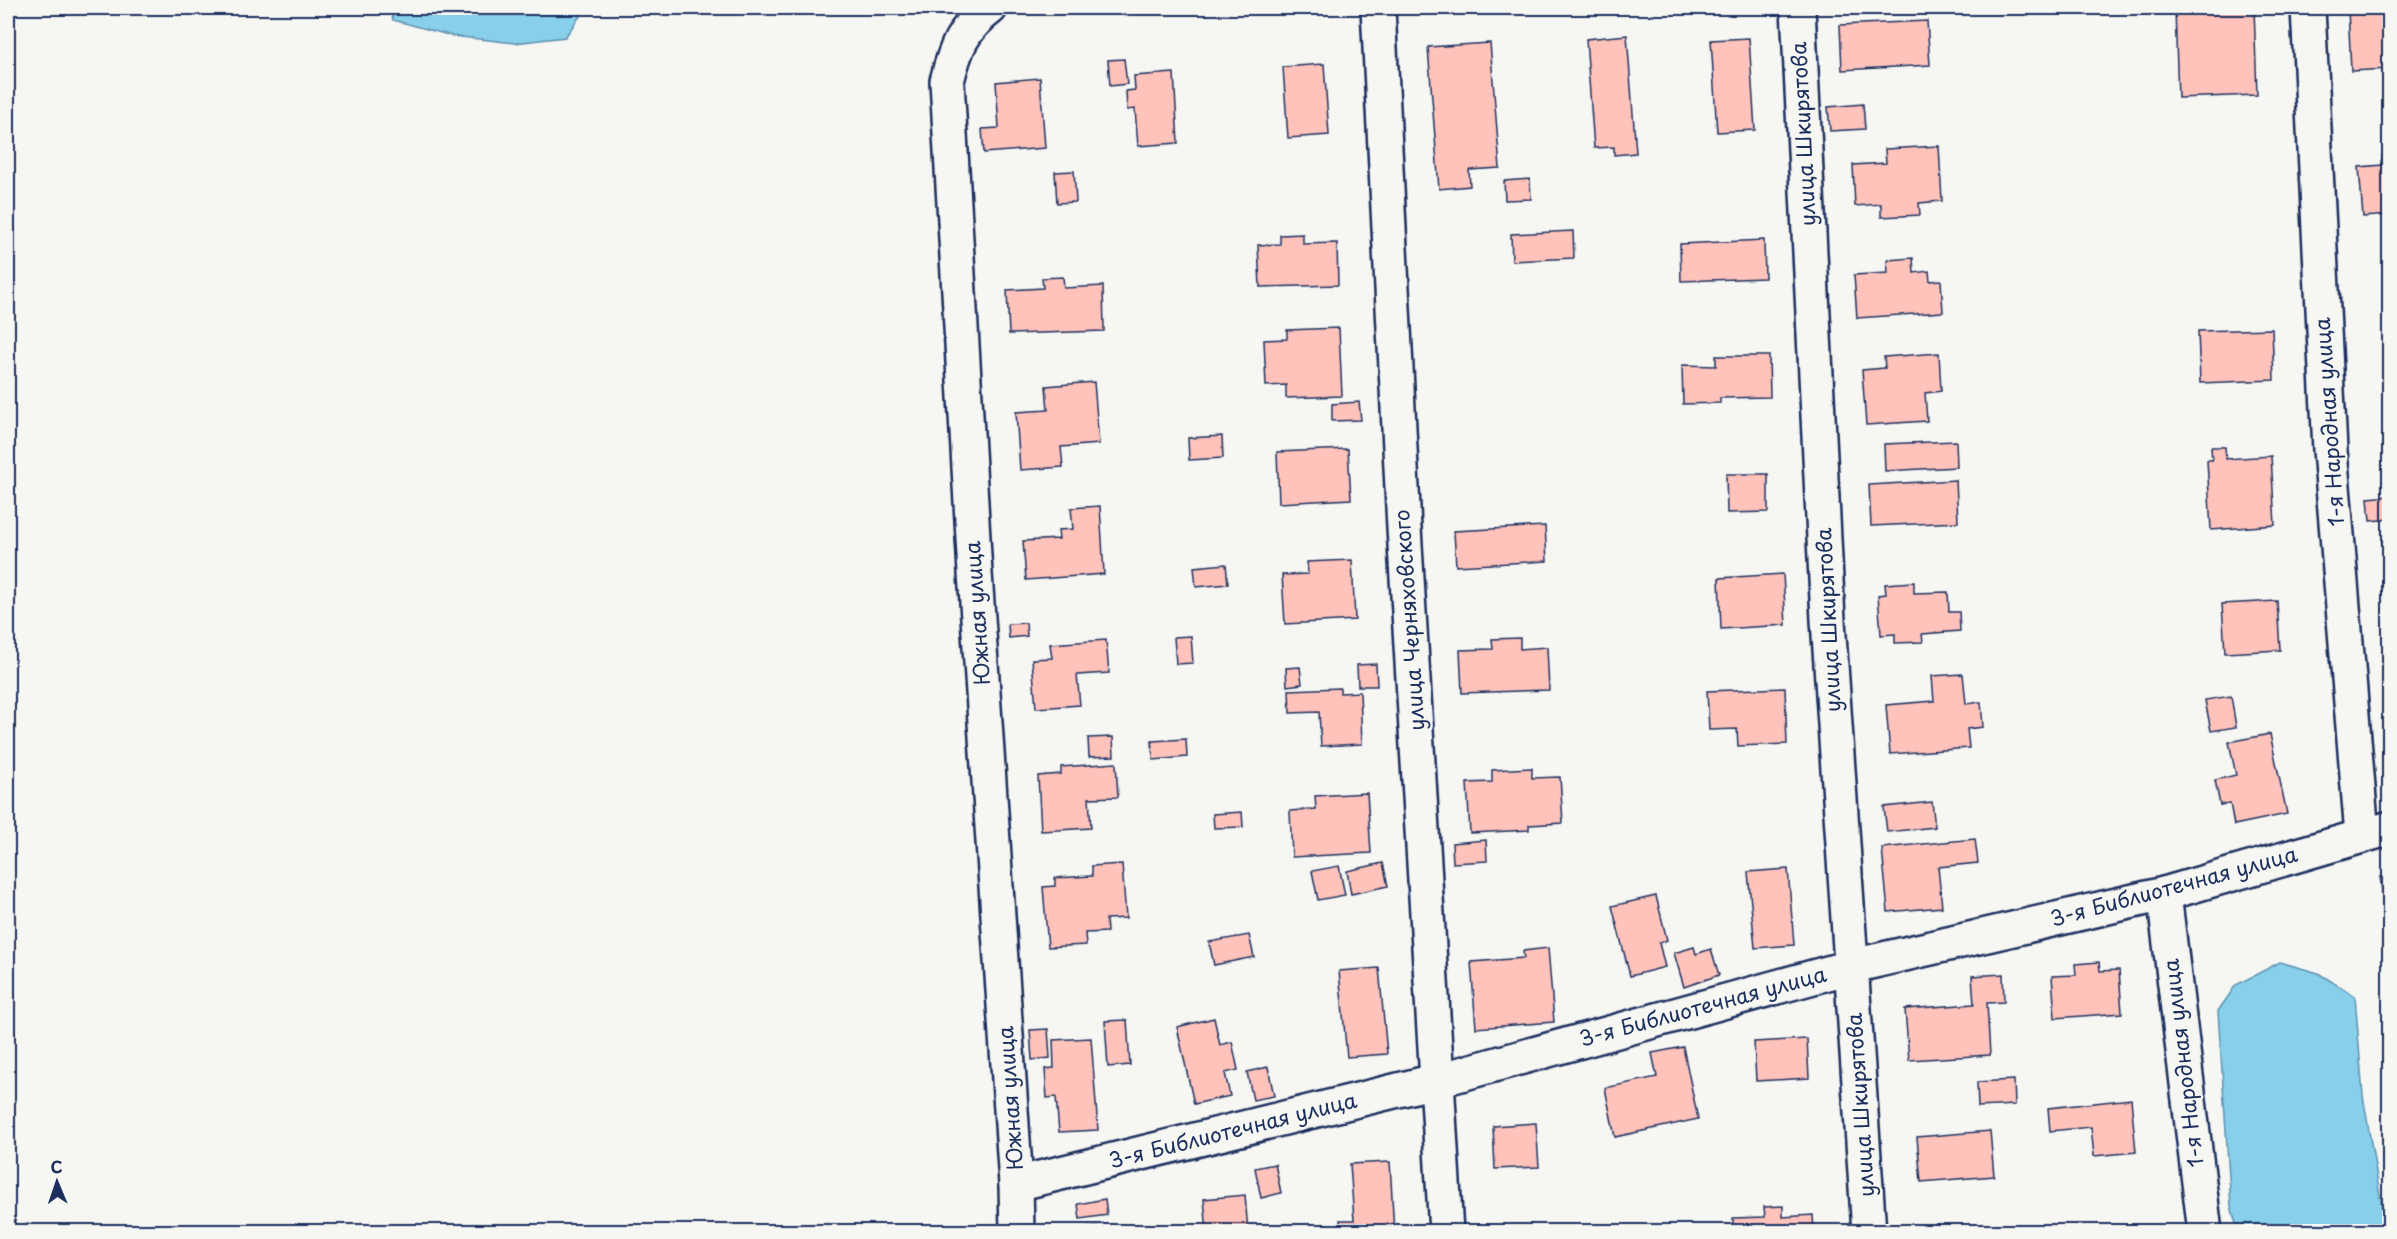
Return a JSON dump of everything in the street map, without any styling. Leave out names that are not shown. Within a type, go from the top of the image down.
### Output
[{"type":"street","name":"Южная улица","points":[[990,8],[977,17],[956,46],[947,81],[974,562],[1016,1184],[1017,1232]]},
{"type":"street","name":"улица Черняховского","points":[[1378,8],[1404,528],[1439,1080],[1446,1232]]},
{"type":"street","name":"улица Шкирятова","points":[[1798,8],[1828,620],[1853,966],[1869,1232]]},
{"type":"street","name":"1-я Народная улица","points":[[2308,8],[2330,450],[2376,832]]},
{"type":"street","name":"3-я Библиотечная улица","points":[[1016,1184],[1439,1080],[1853,966],[2164,894],[2376,832]]},
{"type":"street","name":"1-я Народная улица","points":[[2164,894],[2205,1232]]},
{"type":"water","points":[[390,8],[586,8],[565,37],[515,43],[452,36],[393,20]]},
{"type":"water","points":[[2280,962],[2318,973],[2355,996],[2363,1096],[2386,1231],[2238,1231],[2231,1206],[2218,1011],[2236,985]]},
{"type":"building","points":[[2254,8],[2257,95],[2178,98],[2175,9]]},
{"type":"building","points":[[2348,8],[2390,8],[2390,69],[2351,71]]},
{"type":"building","points":[[1927,21],[1930,65],[1842,70],[1840,25]]},
{"type":"building","points":[[1627,35],[1636,153],[1614,155],[1614,147],[1594,148],[1586,39]]},
{"type":"building","points":[[1749,38],[1755,130],[1717,132],[1711,40]]},
{"type":"building","points":[[1490,43],[1500,168],[1469,170],[1470,186],[1439,189],[1428,47]]},
{"type":"building","points":[[1124,59],[1127,84],[1110,86],[1108,60]]},
{"type":"building","points":[[1324,64],[1329,135],[1288,138],[1283,67]]},
{"type":"building","points":[[1174,73],[1178,143],[1138,146],[1135,109],[1127,110],[1126,91],[1135,90],[1134,76]]},
{"type":"building","points":[[1040,78],[1045,148],[984,153],[982,129],[999,128],[996,82]]},
{"type":"building","points":[[1863,104],[1865,129],[1830,131],[1828,107]]},
{"type":"building","points":[[1939,146],[1942,201],[1919,203],[1920,215],[1881,217],[1881,204],[1855,206],[1853,165],[1886,163],[1885,149]]},
{"type":"building","points":[[2390,155],[2390,215],[2363,217],[2359,167],[2383,165],[2382,156]]},
{"type":"building","points":[[1074,171],[1076,202],[1057,203],[1055,172]]},
{"type":"building","points":[[1530,179],[1531,199],[1505,200],[1504,181]]},
{"type":"building","points":[[1573,231],[1574,258],[1512,261],[1511,234]]},
{"type":"building","points":[[1303,234],[1303,244],[1337,243],[1338,285],[1260,287],[1258,245],[1280,244],[1280,235]]},
{"type":"building","points":[[1764,240],[1765,278],[1681,281],[1680,244]]},
{"type":"building","points":[[1913,258],[1914,273],[1929,271],[1930,281],[1941,280],[1943,312],[1857,318],[1854,275],[1888,273],[1887,260]]},
{"type":"building","points":[[1063,277],[1064,288],[1103,286],[1104,331],[1009,334],[1007,290],[1043,288],[1042,278]]},
{"type":"building","points":[[1339,328],[1342,396],[1286,398],[1286,385],[1266,386],[1264,340],[1287,339],[1287,330]]},
{"type":"building","points":[[2272,329],[2274,380],[2200,383],[2198,331]]},
{"type":"building","points":[[1939,353],[1941,391],[1925,393],[1927,421],[1866,425],[1862,370],[1885,368],[1884,357]]},
{"type":"building","points":[[1716,356],[1769,356],[1770,397],[1720,398],[1720,403],[1683,404],[1682,365],[1716,366]]},
{"type":"building","points":[[1094,382],[1099,444],[1061,447],[1063,467],[1020,470],[1016,412],[1048,410],[1046,386]]},
{"type":"building","points":[[1359,402],[1361,420],[1332,421],[1332,404]]},
{"type":"building","points":[[1222,436],[1223,458],[1189,460],[1188,438]]},
{"type":"building","points":[[1956,441],[1957,467],[1885,471],[1884,444]]},
{"type":"building","points":[[2211,447],[2225,447],[2226,459],[2271,456],[2275,525],[2211,530],[2207,460],[2212,460]]},
{"type":"building","points":[[1348,449],[1351,499],[1279,503],[1277,452]]},
{"type":"building","points":[[1726,474],[1768,474],[1768,512],[1727,513]]},
{"type":"building","points":[[1956,480],[1958,522],[1871,526],[1869,485]]},
{"type":"building","points":[[2390,496],[2390,519],[2370,521],[2368,498]]},
{"type":"building","points":[[1100,506],[1104,574],[1026,580],[1023,541],[1059,539],[1058,530],[1073,529],[1071,508]]},
{"type":"building","points":[[1545,526],[1547,561],[1456,566],[1454,531]]},
{"type":"building","points":[[2390,540],[2390,587],[2388,587],[2382,541]]},
{"type":"building","points":[[1352,560],[1355,620],[1285,624],[1282,575],[1308,574],[1307,562]]},
{"type":"building","points":[[1226,564],[1228,584],[1196,587],[1194,567]]},
{"type":"building","points":[[1783,574],[1786,625],[1721,629],[1719,578]]},
{"type":"building","points":[[1914,582],[1914,593],[1948,592],[1949,612],[1959,612],[1960,631],[1922,634],[1923,642],[1895,643],[1895,634],[1881,635],[1878,595],[1886,594],[1885,584]]},
{"type":"building","points":[[2277,601],[2280,650],[2225,653],[2222,604]]},
{"type":"building","points":[[1026,623],[1027,636],[1009,638],[1008,624]]},
{"type":"building","points":[[1191,636],[1193,663],[1176,664],[1174,637]]},
{"type":"building","points":[[1520,638],[1520,649],[1547,647],[1549,690],[1462,693],[1460,650],[1493,649],[1492,639]]},
{"type":"building","points":[[1106,640],[1109,673],[1077,675],[1080,705],[1036,708],[1032,659],[1052,658],[1050,644]]},
{"type":"building","points":[[1376,664],[1377,686],[1358,686],[1357,665]]},
{"type":"building","points":[[1300,667],[1302,684],[1287,686],[1286,668]]},
{"type":"building","points":[[1963,674],[1966,704],[1981,702],[1983,727],[1967,729],[1969,748],[1890,754],[1886,705],[1934,701],[1932,676]]},
{"type":"building","points":[[1340,688],[1340,693],[1360,692],[1362,744],[1321,746],[1319,712],[1290,713],[1289,690]]},
{"type":"building","points":[[1785,688],[1787,744],[1738,746],[1737,729],[1709,730],[1707,691]]},
{"type":"building","points":[[2231,696],[2236,727],[2211,731],[2205,700]]},
{"type":"building","points":[[2270,734],[2287,814],[2234,825],[2230,803],[2220,805],[2215,780],[2236,775],[2229,742]]},
{"type":"building","points":[[1113,737],[1114,756],[1089,757],[1088,738]]},
{"type":"building","points":[[1186,739],[1187,757],[1153,760],[1152,741]]},
{"type":"building","points":[[1116,763],[1118,797],[1089,798],[1091,828],[1041,831],[1038,776],[1061,774],[1061,767]]},
{"type":"building","points":[[1532,768],[1532,778],[1560,777],[1563,823],[1529,825],[1529,830],[1470,833],[1467,783],[1492,782],[1492,770]]},
{"type":"building","points":[[1367,793],[1371,853],[1292,857],[1290,811],[1316,809],[1315,796]]},
{"type":"building","points":[[1932,802],[1935,827],[1887,832],[1884,807]]},
{"type":"building","points":[[1242,812],[1243,827],[1214,828],[1213,814]]},
{"type":"building","points":[[1975,839],[1978,863],[1938,867],[1942,907],[1888,912],[1882,848]]},
{"type":"building","points":[[1486,840],[1487,861],[1453,863],[1452,843]]},
{"type":"building","points":[[1383,863],[1388,886],[1351,894],[1347,871]]},
{"type":"building","points":[[1122,864],[1126,918],[1106,919],[1107,932],[1085,933],[1086,945],[1048,947],[1043,887],[1055,886],[1055,878],[1092,876],[1092,866]]},
{"type":"building","points":[[1339,866],[1345,895],[1318,900],[1312,871]]},
{"type":"building","points":[[1788,869],[1794,945],[1755,948],[1748,872]]},
{"type":"building","points":[[2390,876],[2390,903],[2384,904],[2380,877]]},
{"type":"building","points":[[1656,896],[1667,940],[1659,943],[1665,967],[1630,976],[1612,906]]},
{"type":"building","points":[[1249,935],[1254,957],[1214,965],[1209,942]]},
{"type":"building","points":[[1694,947],[1696,954],[1711,949],[1719,975],[1684,987],[1674,953]]},
{"type":"building","points":[[1548,948],[1554,1022],[1476,1028],[1471,962],[1524,958],[1523,951]]},
{"type":"building","points":[[2099,962],[2100,971],[2119,970],[2122,1013],[2055,1018],[2052,976],[2076,975],[2075,964]]},
{"type":"building","points":[[1379,968],[1387,1054],[1347,1057],[1339,971]]},
{"type":"building","points":[[2003,974],[2004,1002],[1987,1003],[1990,1055],[1909,1060],[1905,1009],[1974,1004],[1972,976]]},
{"type":"building","points":[[1214,1018],[1220,1045],[1232,1042],[1238,1070],[1225,1073],[1230,1096],[1194,1104],[1177,1027]]},
{"type":"building","points":[[1127,1020],[1130,1065],[1108,1067],[1105,1021]]},
{"type":"building","points":[[1048,1029],[1050,1058],[1032,1060],[1030,1030]]},
{"type":"building","points":[[1091,1038],[1098,1130],[1059,1132],[1056,1097],[1047,1098],[1045,1069],[1054,1068],[1053,1040]]},
{"type":"building","points":[[1807,1039],[1809,1078],[1756,1081],[1754,1042]]},
{"type":"building","points":[[1683,1047],[1698,1119],[1615,1137],[1605,1088],[1657,1077],[1652,1053]]},
{"type":"building","points":[[1268,1067],[1274,1096],[1253,1100],[1247,1072]]},
{"type":"building","points":[[2014,1080],[2015,1105],[1978,1107],[1977,1082]]},
{"type":"building","points":[[2131,1099],[2136,1152],[2094,1156],[2091,1127],[2050,1131],[2048,1108]]},
{"type":"building","points":[[1536,1123],[1539,1167],[1495,1169],[1493,1126]]},
{"type":"building","points":[[1990,1131],[1994,1176],[1921,1182],[1917,1137]]},
{"type":"building","points":[[1390,1162],[1394,1232],[1341,1232],[1340,1220],[1354,1220],[1350,1164]]},
{"type":"building","points":[[1275,1164],[1281,1193],[1261,1198],[1255,1168]]},
{"type":"building","points":[[1245,1195],[1248,1232],[1207,1232],[1204,1199]]},
{"type":"building","points":[[1105,1199],[1107,1215],[1080,1219],[1078,1204]]},
{"type":"building","points":[[1783,1206],[1783,1217],[1813,1215],[1814,1232],[1733,1232],[1733,1218],[1765,1217],[1764,1207]]},
{"type":"building","points":[[2126,1226],[2127,1232],[2084,1232],[2084,1231]]},
{"type":"building","points":[[1102,1227],[1102,1232],[1067,1232],[1067,1230]]}]
